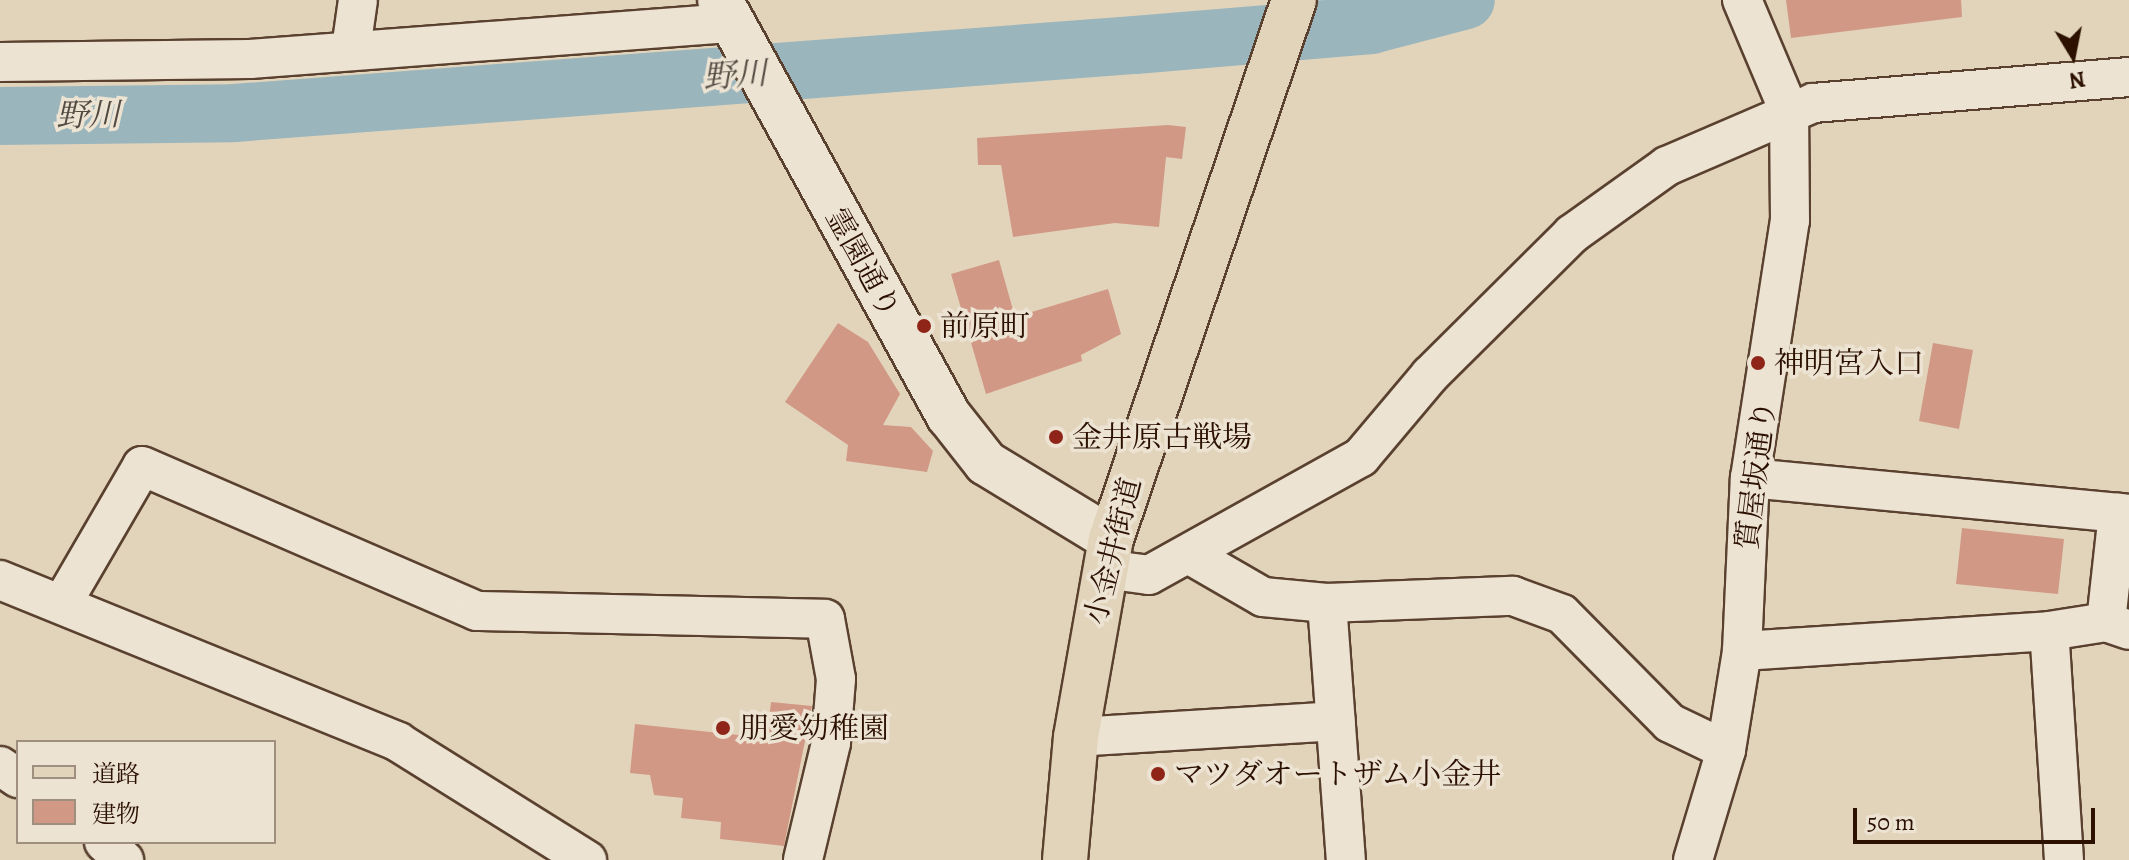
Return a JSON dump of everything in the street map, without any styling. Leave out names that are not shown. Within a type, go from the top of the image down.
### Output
[{"type":"main road","name":"小金井街道","points":[[1065,860],[1076,737],[1107,554],[1184,311],[1257,117],[1294,0]]},
{"type":"street","points":[[351,49],[358,0]]},
{"type":"street","name":"質屋坂通り","points":[[1693,860],[1726,750],[1742,651],[1750,478],[1788,258],[1789,111],[1742,0]]},
{"type":"street","points":[[0,62],[113,66],[351,49],[727,11]]},
{"type":"street","name":"霊園通り","points":[[727,11],[793,139],[949,416],[986,463],[1107,554]]},
{"type":"street","points":[[1107,554],[1149,575],[1192,556],[1361,457],[1430,375],[1572,234],[1667,166],[1813,103],[2129,77]]},
{"type":"street","points":[[63,602],[142,466],[477,611],[825,619],[836,679],[831,743],[803,860]]},
{"type":"street","points":[[1742,651],[2118,626],[2124,514],[1750,478]]},
{"type":"street","points":[[1192,556],[1263,597],[1327,603],[1513,596],[1562,614],[1670,723],[1726,750]]},
{"type":"street","points":[[0,580],[63,602],[398,742],[587,860]]},
{"type":"street","points":[[1327,603],[1346,860]]},
{"type":"street","points":[[2049,631],[2064,860]]},
{"type":"street","points":[[1076,737],[1336,721]]},
{"type":"street","points":[[106,844],[124,860]]},
{"type":"building","points":[[1786,0],[1961,0],[1962,17],[1791,38]]},
{"type":"building","points":[[1168,125],[1186,127],[1182,159],[1166,157],[1159,227],[1115,223],[1013,237],[1001,165],[978,165],[977,138]]},
{"type":"building","points":[[999,260],[1015,317],[1108,289],[1121,334],[1081,355],[1082,361],[986,394],[951,274]]},
{"type":"building","points":[[838,323],[868,342],[900,394],[883,425],[911,427],[933,451],[927,472],[846,461],[848,445],[785,402]]},
{"type":"building","points":[[1933,343],[1973,350],[1959,429],[1919,421]]},
{"type":"building","points":[[1962,528],[2064,539],[2058,594],[1956,584]]},
{"type":"building","points":[[771,702],[812,706],[784,846],[720,839],[721,822],[681,818],[683,798],[654,795],[650,775],[630,773],[635,724],[767,738]]},
{"type":"waterway","name":"野川","points":[[0,116],[234,113],[1135,45],[1371,25],[1466,0]]},
{"type":"place","name":"前原町","points":[[924,326]]},
{"type":"place","name":"神明宮入口","points":[[1758,363]]},
{"type":"place","name":"金井原古戦場","points":[[1056,437]]},
{"type":"place","name":"朋愛幼稚園","points":[[723,728]]},
{"type":"place","name":"マツダオートザム小金井","points":[[1158,774]]}]
